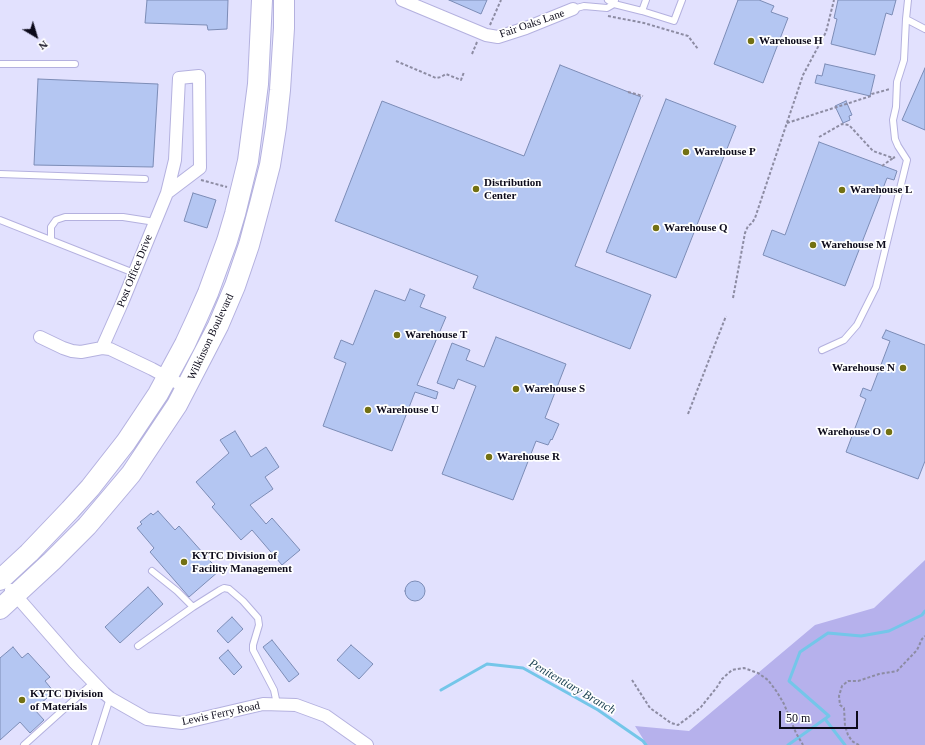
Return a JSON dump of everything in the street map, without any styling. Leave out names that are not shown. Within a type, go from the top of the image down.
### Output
[{"type":"highway","name":"Wilkinson Boulevard","points":[[0,579],[50,532],[90,488],[130,436],[167,378],[185,344],[208,293],[227,241],[242,188],[252,135],[258,84],[262,0]]},
{"type":"highway","name":"Wilkinson Boulevard","points":[[0,609],[70,543],[118,490],[160,433],[187,388],[210,344],[235,286],[249,245],[270,165],[278,114],[282,65],[284,0]]},
{"type":"street","name":"Fair Oaks Lane","points":[[402,0],[482,38],[498,37],[526,28],[574,9]]},
{"type":"street","name":"Post Office Drive","points":[[102,348],[167,193],[175,160],[179,78],[199,76],[200,168],[167,193]]},
{"type":"street","points":[[40,337],[72,351],[81,352],[102,348],[110,350],[134,359],[187,388]]},
{"type":"street","name":"Lewis Ferry Road","points":[[0,579],[93,683],[110,698],[147,719],[182,724],[263,704],[296,704],[326,716],[367,745]]},
{"type":"lane","points":[[608,0],[674,21],[682,0]]},
{"type":"lane","points":[[642,11],[646,0]]},
{"type":"lane","points":[[822,350],[844,340],[857,324],[876,287],[908,160],[901,152],[895,139],[893,120],[896,107],[897,87],[904,60],[908,0]]},
{"type":"lane","points":[[574,9],[584,6],[607,8],[615,2]]},
{"type":"lane","points":[[906,19],[925,29]]},
{"type":"lane","points":[[0,64],[75,64]]},
{"type":"lane","points":[[0,174],[145,179]]},
{"type":"lane","points":[[51,240],[51,226],[56,220],[65,217],[123,217],[155,222]]},
{"type":"lane","points":[[0,220],[134,274]]},
{"type":"lane","points":[[152,571],[177,590],[193,607]]},
{"type":"lane","points":[[138,646],[193,607],[224,588],[230,589],[251,609],[258,618],[259,625],[253,650],[274,690],[277,704]]},
{"type":"lane","points":[[24,745],[93,683]]},
{"type":"lane","points":[[95,745],[110,698]]},
{"type":"path","points":[[472,54],[482,38],[501,0]]},
{"type":"path","points":[[734,298],[745,232],[755,218],[803,75],[826,32],[834,0]]},
{"type":"path","points":[[605,16],[644,23],[688,36],[698,49]]},
{"type":"path","points":[[396,61],[436,78],[446,74],[460,80],[464,72]]},
{"type":"path","points":[[787,123],[897,87]]},
{"type":"path","points":[[628,92],[643,96]]},
{"type":"path","points":[[819,137],[842,124],[849,125],[873,151],[893,158]]},
{"type":"path","points":[[882,166],[901,152]]},
{"type":"path","points":[[200,180],[230,188]]},
{"type":"path","points":[[688,414],[726,316]]},
{"type":"path","points":[[859,745],[852,741],[845,726],[844,708],[840,705],[839,696],[842,686],[848,681],[858,681],[879,674],[897,671],[917,650],[925,636]]},
{"type":"path","points":[[632,680],[650,708],[671,723],[678,724],[701,707],[722,679],[732,670],[744,668],[758,673],[768,680],[784,704],[796,733],[803,745]]},
{"type":"shaded area","points":[[925,560],[925,745],[647,745],[635,726],[689,731],[815,625],[874,608]]},
{"type":"building","points":[[147,0],[228,0],[227,29],[208,30],[207,25],[145,23]]},
{"type":"building","points":[[449,0],[487,0],[481,14]]},
{"type":"building","name":"Warehouse H","points":[[738,0],[759,0],[774,6],[771,12],[788,18],[763,83],[714,64]]},
{"type":"building","points":[[838,0],[896,0],[892,15],[886,13],[875,55],[831,44],[837,19],[834,18]]},
{"type":"building","points":[[825,64],[875,75],[870,96],[815,83],[817,75],[822,76]]},
{"type":"building","name":"Distribution Center","points":[[560,65],[641,97],[575,266],[651,295],[630,349],[473,288],[478,276],[335,221],[382,101],[524,156]]},
{"type":"building","points":[[925,68],[925,130],[902,120]]},
{"type":"building","points":[[38,79],[158,84],[153,167],[34,165]]},
{"type":"building","points":[[666,99],[736,126],[676,278],[606,252]]},
{"type":"building","points":[[846,101],[852,115],[849,116],[850,120],[843,123],[835,106]]},
{"type":"building","points":[[819,142],[897,171],[894,180],[887,178],[845,286],[763,255],[772,230],[785,235]]},
{"type":"building","points":[[193,193],[216,200],[207,228],[184,221]]},
{"type":"building","points":[[410,289],[425,295],[420,307],[446,317],[417,385],[438,392],[436,399],[415,392],[392,451],[323,426],[346,363],[334,358],[341,340],[353,345],[375,290],[405,301]]},
{"type":"building","name":"Warehouse O","points":[[886,330],[925,345],[925,461],[918,479],[846,452],[866,399],[860,396],[863,388],[871,391],[890,341],[882,338]]},
{"type":"building","points":[[496,337],[566,364],[545,418],[559,424],[552,440],[551,439],[548,445],[536,441],[513,500],[442,474],[476,386],[458,379],[454,389],[437,383],[452,343],[470,350],[466,360],[484,367]]},
{"type":"building","points":[[235,431],[251,457],[266,447],[279,467],[265,477],[273,489],[250,505],[266,524],[272,518],[300,550],[282,565],[252,530],[241,540],[212,507],[215,504],[196,482],[229,453],[220,440]]},
{"type":"building","name":"KYTC Division of Facility Management","points":[[158,511],[175,530],[179,526],[219,571],[189,597],[150,552],[154,548],[137,528],[142,524],[140,522],[151,513],[153,515]]},
{"type":"building","points":[[415,581],[422,584],[425,591],[422,598],[415,601],[408,598],[405,591],[408,584]]},
{"type":"building","points":[[148,587],[163,604],[120,643],[105,627]]},
{"type":"building","points":[[232,617],[243,629],[228,643],[217,631]]},
{"type":"building","points":[[272,640],[299,674],[289,682],[263,647]]},
{"type":"building","points":[[351,645],[373,664],[359,679],[337,660]]},
{"type":"building","name":"KYTC Division of Materials","points":[[13,647],[22,658],[28,653],[50,677],[45,681],[54,692],[34,709],[44,720],[30,733],[20,722],[0,740],[0,658]]},
{"type":"building","points":[[228,650],[242,667],[234,675],[219,658]]},
{"type":"waterway","name":"Penitentiary Branch","points":[[788,745],[829,716],[789,681],[800,652],[828,633],[861,636],[889,631],[922,615],[925,611]]},
{"type":"waterway","name":"Penitentiary Branch","points":[[441,690],[487,664],[523,668],[598,710],[643,741],[646,745]]},
{"type":"waterway","points":[[825,719],[845,745]]},
{"type":"place","name":"Warehouse H","points":[[751,41]]},
{"type":"place","name":"Warehouse P","points":[[686,152]]},
{"type":"place","name":"Distribution Center","points":[[476,189]]},
{"type":"place","name":"Warehouse L","points":[[842,190]]},
{"type":"place","name":"Warehouse Q","points":[[656,228]]},
{"type":"place","name":"Warehouse M","points":[[813,245]]},
{"type":"place","name":"Warehouse T","points":[[397,335]]},
{"type":"place","name":"Warehouse N","points":[[903,368]]},
{"type":"place","name":"Warehouse S","points":[[516,389]]},
{"type":"place","name":"Warehouse U","points":[[368,410]]},
{"type":"place","name":"Warehouse O","points":[[889,432]]},
{"type":"place","name":"Warehouse R","points":[[489,457]]},
{"type":"place","name":"KYTC Division of Facility Management","points":[[184,562]]},
{"type":"place","name":"KYTC Division of Materials","points":[[22,700]]}]
